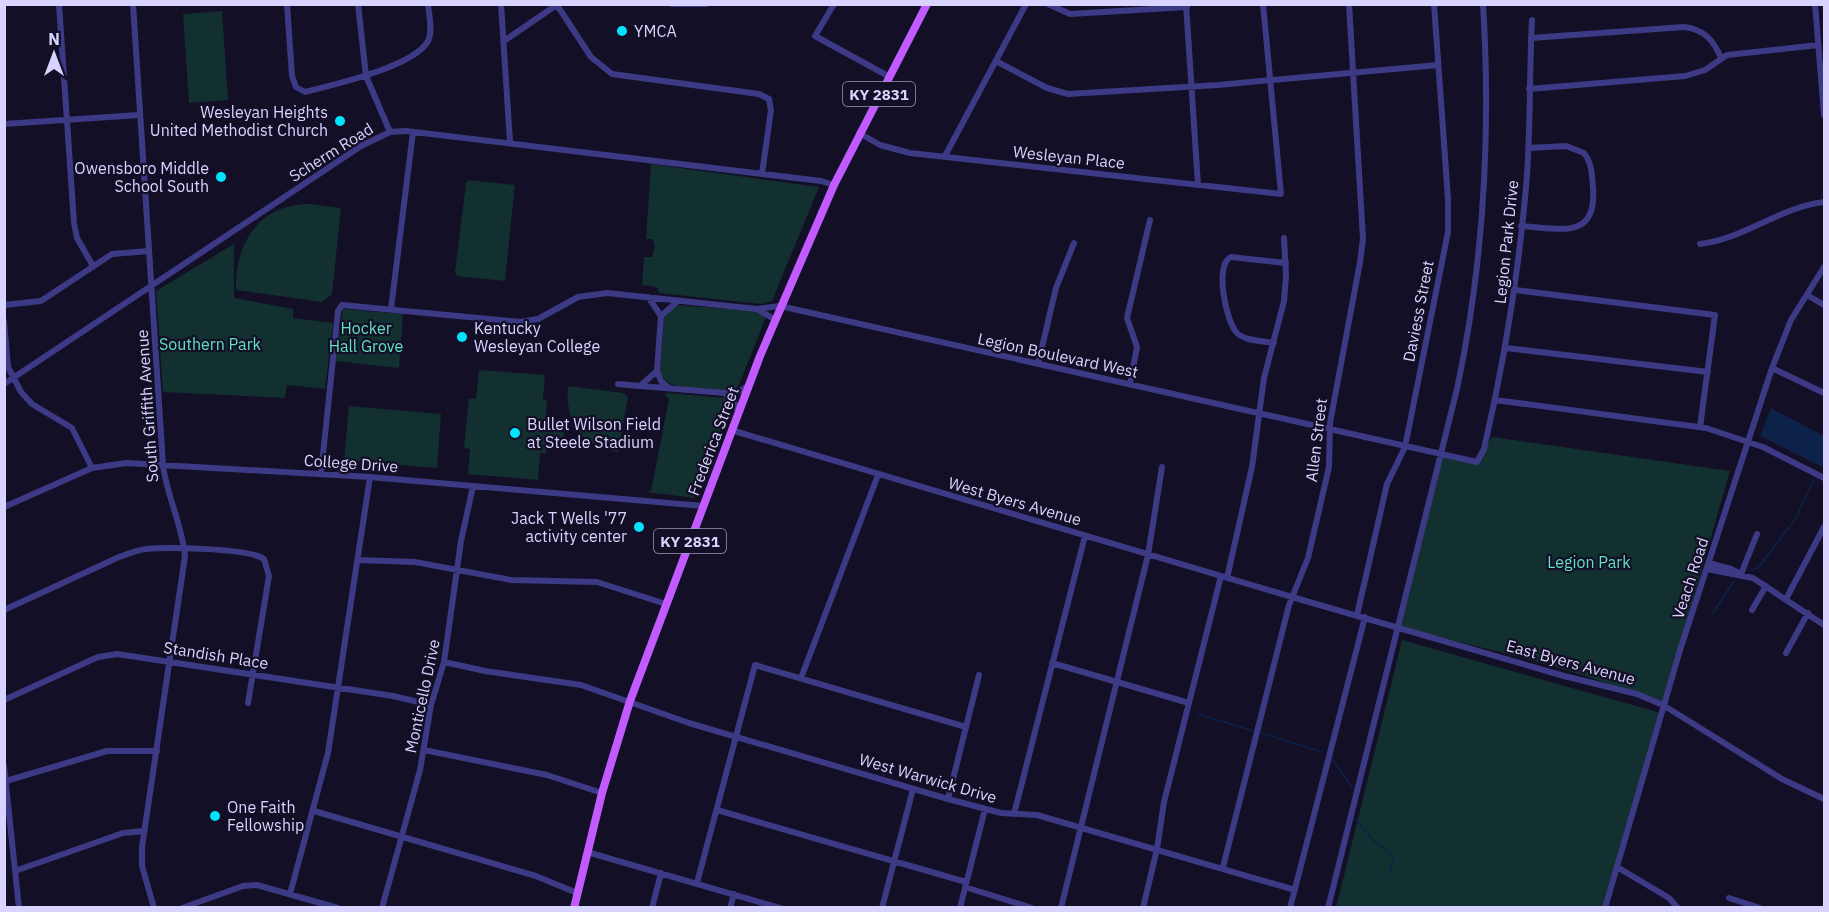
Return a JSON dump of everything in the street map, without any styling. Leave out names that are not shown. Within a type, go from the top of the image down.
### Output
[{"type":"main road","name":"Frederica Street","points":[[574,908],[602,793],[630,701],[738,411],[774,319],[834,184],[927,4]]},
{"type":"street","points":[[59,4],[75,231],[93,266]]},
{"type":"street","name":"South Griffith Avenue","points":[[133,4],[163,465],[165,484],[184,549],[184,575],[144,831],[142,866],[154,908]]},
{"type":"street","points":[[287,4],[292,76],[300,91],[305,92],[366,76],[424,47],[429,37],[428,4]]},
{"type":"street","points":[[358,4],[366,76],[390,132]]},
{"type":"street","points":[[501,4],[510,142]]},
{"type":"street","points":[[672,4],[683,7],[706,4]]},
{"type":"street","points":[[834,4],[815,36],[888,76]]},
{"type":"street","points":[[945,156],[1026,4]]},
{"type":"street","points":[[1048,4],[1070,14],[1186,6],[1198,185]]},
{"type":"street","points":[[1263,4],[1271,80]]},
{"type":"street","name":"Allen Street","points":[[1223,867],[1292,597],[1304,574],[1318,522],[1329,467],[1330,430],[1363,239],[1349,4]]},
{"type":"street","name":"Daviess Street","points":[[1290,908],[1361,616],[1387,484],[1405,447],[1449,222],[1434,4]]},
{"type":"street","points":[[1329,908],[1463,358],[1479,246],[1487,103],[1483,4]]},
{"type":"street","points":[[1815,4],[1824,115]]},
{"type":"street","points":[[504,41],[557,5],[591,57],[612,74],[759,94],[769,99],[771,110],[762,174]]},
{"type":"street","name":"Legion Park Drive","points":[[1477,462],[1484,449],[1496,400],[1515,290],[1528,148],[1532,20]]},
{"type":"street","points":[[1531,38],[1684,27],[1697,30],[1708,37],[1721,58]]},
{"type":"street","points":[[1819,33],[1824,28]]},
{"type":"street","points":[[1529,89],[1685,76],[1705,70],[1721,58],[1737,53],[1818,45]]},
{"type":"street","points":[[996,62],[1061,93],[1192,86],[1438,65]]},
{"type":"street","name":"Wesleyan Place","points":[[859,133],[893,150],[1281,194],[1273,129],[1271,80]]},
{"type":"street","points":[[4,124],[139,115]]},
{"type":"street","name":"Scherm Road","points":[[4,384],[361,146],[390,132],[413,132],[510,142],[834,184]]},
{"type":"street","points":[[391,309],[413,132]]},
{"type":"street","points":[[1521,226],[1573,229],[1588,220],[1593,208],[1592,170],[1584,153],[1566,146],[1528,148]]},
{"type":"street","points":[[1700,244],[1722,240],[1799,207],[1824,202]]},
{"type":"street","points":[[1130,384],[1137,347],[1127,318],[1150,220]]},
{"type":"street","points":[[1143,908],[1157,849],[1164,802],[1252,467],[1264,378],[1284,301],[1286,263],[1284,238]]},
{"type":"street","points":[[1038,364],[1056,288],[1074,243]]},
{"type":"street","points":[[4,305],[41,301],[116,253],[149,251]]},
{"type":"street","points":[[1274,343],[1243,337],[1234,330],[1225,296],[1222,267],[1231,257],[1286,263]]},
{"type":"street","name":"Veach Road","points":[[1605,908],[1664,705],[1772,368],[1791,320],[1824,267]]},
{"type":"street","points":[[1515,290],[1715,315],[1700,427]]},
{"type":"street","points":[[321,474],[341,306],[351,304],[520,322],[538,320],[570,300],[587,295],[648,297],[757,309],[780,306]]},
{"type":"street","points":[[1807,295],[1824,304]]},
{"type":"street","points":[[648,297],[661,316],[657,371],[661,381],[669,389]]},
{"type":"street","points":[[661,316],[679,300]]},
{"type":"street","name":"Legion Boulevard West","points":[[780,306],[1477,462]]},
{"type":"street","points":[[757,309],[774,319]]},
{"type":"street","points":[[5,324],[8,367],[13,378],[32,404],[72,428],[92,468]]},
{"type":"street","points":[[1506,348],[1708,372]]},
{"type":"street","points":[[1772,368],[1824,393]]},
{"type":"street","points":[[639,386],[657,371]]},
{"type":"street","points":[[618,384],[724,393],[736,393],[748,386]]},
{"type":"street","points":[[724,393],[734,401],[738,411]]},
{"type":"street","points":[[1496,400],[1700,427],[1749,441],[1824,478]]},
{"type":"street","name":"West Byers Avenue","points":[[731,430],[1292,597]]},
{"type":"street","name":"College Drive","points":[[4,507],[92,468],[116,463],[370,477],[703,506]]},
{"type":"street","points":[[1061,908],[1149,555],[1162,467]]},
{"type":"street","points":[[801,678],[878,475]]},
{"type":"street","points":[[290,894],[328,753],[370,477]]},
{"type":"street","name":"Monticello Drive","points":[[382,908],[424,750],[431,705],[444,662],[457,570],[473,486]]},
{"type":"street","points":[[1786,599],[1824,527]]},
{"type":"street","points":[[1741,574],[1757,534]]},
{"type":"street","points":[[1014,814],[1084,536]]},
{"type":"street","points":[[4,610],[128,553],[148,549],[254,553],[267,564],[268,576],[248,703]]},
{"type":"street","points":[[358,560],[415,562],[511,580],[597,582],[666,604]]},
{"type":"street","points":[[1708,566],[1731,568],[1766,586],[1824,625]]},
{"type":"street","points":[[1708,566],[1741,574]]},
{"type":"street","points":[[1752,610],[1766,586]]},
{"type":"street","name":"East Byers Avenue","points":[[1292,597],[1564,676],[1637,694],[1664,705],[1782,779],[1824,799]]},
{"type":"street","points":[[1786,653],[1808,613]]},
{"type":"street","name":"Standish Place","points":[[4,700],[98,657],[117,654],[339,688],[431,705]]},
{"type":"street","name":"West Warwick Drive","points":[[444,662],[485,671],[558,680],[630,701],[736,737],[948,799],[985,809],[1037,815],[1080,826],[1295,890]]},
{"type":"street","points":[[1052,663],[1189,703]]},
{"type":"street","points":[[697,884],[755,665],[966,727]]},
{"type":"street","points":[[948,799],[979,675]]},
{"type":"street","points":[[424,750],[547,775],[602,793]]},
{"type":"street","points":[[6,781],[107,751],[157,751]]},
{"type":"street","points":[[4,766],[19,908]]},
{"type":"street","points":[[882,908],[913,789]]},
{"type":"street","points":[[960,908],[985,809]]},
{"type":"street","points":[[314,810],[536,876],[578,893]]},
{"type":"street","points":[[717,810],[894,861],[1032,908]]},
{"type":"street","points":[[15,871],[123,833],[144,831]]},
{"type":"street","points":[[587,852],[780,908]]},
{"type":"street","points":[[1617,867],[1669,898],[1678,908]]},
{"type":"street","points":[[652,908],[661,873]]},
{"type":"street","points":[[182,908],[249,885],[338,908]]},
{"type":"street","points":[[730,908],[734,894]]},
{"type":"street","points":[[1729,898],[1760,908]]},
{"type":"green space","points":[[222,11],[228,100],[189,103],[183,14]]},
{"type":"green space","points":[[651,164],[819,187],[772,301],[761,304],[659,293],[657,287],[642,285],[644,257],[652,257],[655,247],[653,239],[646,239]]},
{"type":"green space","points":[[469,180],[515,185],[505,281],[457,276],[455,272],[466,183]]},
{"type":"green space","points":[[310,204],[341,208],[332,294],[322,302],[236,290],[240,257],[245,242],[254,229],[277,211]]},
{"type":"green space","name":"Southern Park","points":[[234,244],[234,298],[293,309],[293,318],[333,323],[325,389],[287,385],[285,398],[163,392],[156,291]]},
{"type":"green space","points":[[676,305],[757,311],[766,317],[738,387],[731,391],[691,389],[665,380],[660,373],[664,318]]},
{"type":"green space","name":"Hocker Hall Grove","points":[[343,309],[403,314],[399,368],[335,361]]},
{"type":"green space","name":"Bullet Wilson Field at Steele Stadium","points":[[479,370],[545,375],[543,400],[547,401],[546,415],[551,416],[551,419],[565,420],[563,446],[547,445],[546,453],[540,453],[538,480],[468,474],[470,449],[464,448],[469,398],[476,399]]},
{"type":"green space","points":[[568,386],[623,393],[628,397],[618,452],[594,444],[578,431],[569,411]]},
{"type":"green space","points":[[666,393],[726,398],[732,403],[695,498],[646,492],[651,491],[669,399],[665,396]]},
{"type":"green space","points":[[349,406],[441,414],[437,468],[344,460]]},
{"type":"green space","name":"Legion Park","points":[[1492,437],[1730,471],[1663,705],[1599,680],[1565,670],[1397,627],[1440,454],[1479,460]]},
{"type":"green space","points":[[1402,640],[1661,713],[1608,907],[1336,908]]},
{"type":"water","points":[[1771,408],[1824,436],[1824,468],[1760,436]]},
{"type":"waterway","points":[[1751,570],[1758,568],[1796,518],[1813,481]]},
{"type":"waterway","points":[[1713,613],[1734,581]]},
{"type":"waterway","points":[[1198,714],[1253,731]]},
{"type":"waterway","points":[[1261,733],[1322,752]]},
{"type":"waterway","points":[[1332,759],[1352,787]]},
{"type":"waterway","points":[[1355,819],[1375,842],[1393,855],[1390,875]]},
{"type":"place","name":"YMCA","points":[[622,31]]},
{"type":"place","name":"Wesleyan Heights United Methodist Church","points":[[340,121]]},
{"type":"place","name":"Owensboro Middle School South","points":[[221,177]]},
{"type":"place","name":"Kentucky Wesleyan College","points":[[462,337]]},
{"type":"place","name":"Bullet Wilson Field at Steele Stadium","points":[[515,433]]},
{"type":"place","name":"Jack T Wells '77 activity center","points":[[639,527]]},
{"type":"place","name":"One Faith Fellowship","points":[[215,816]]}]
